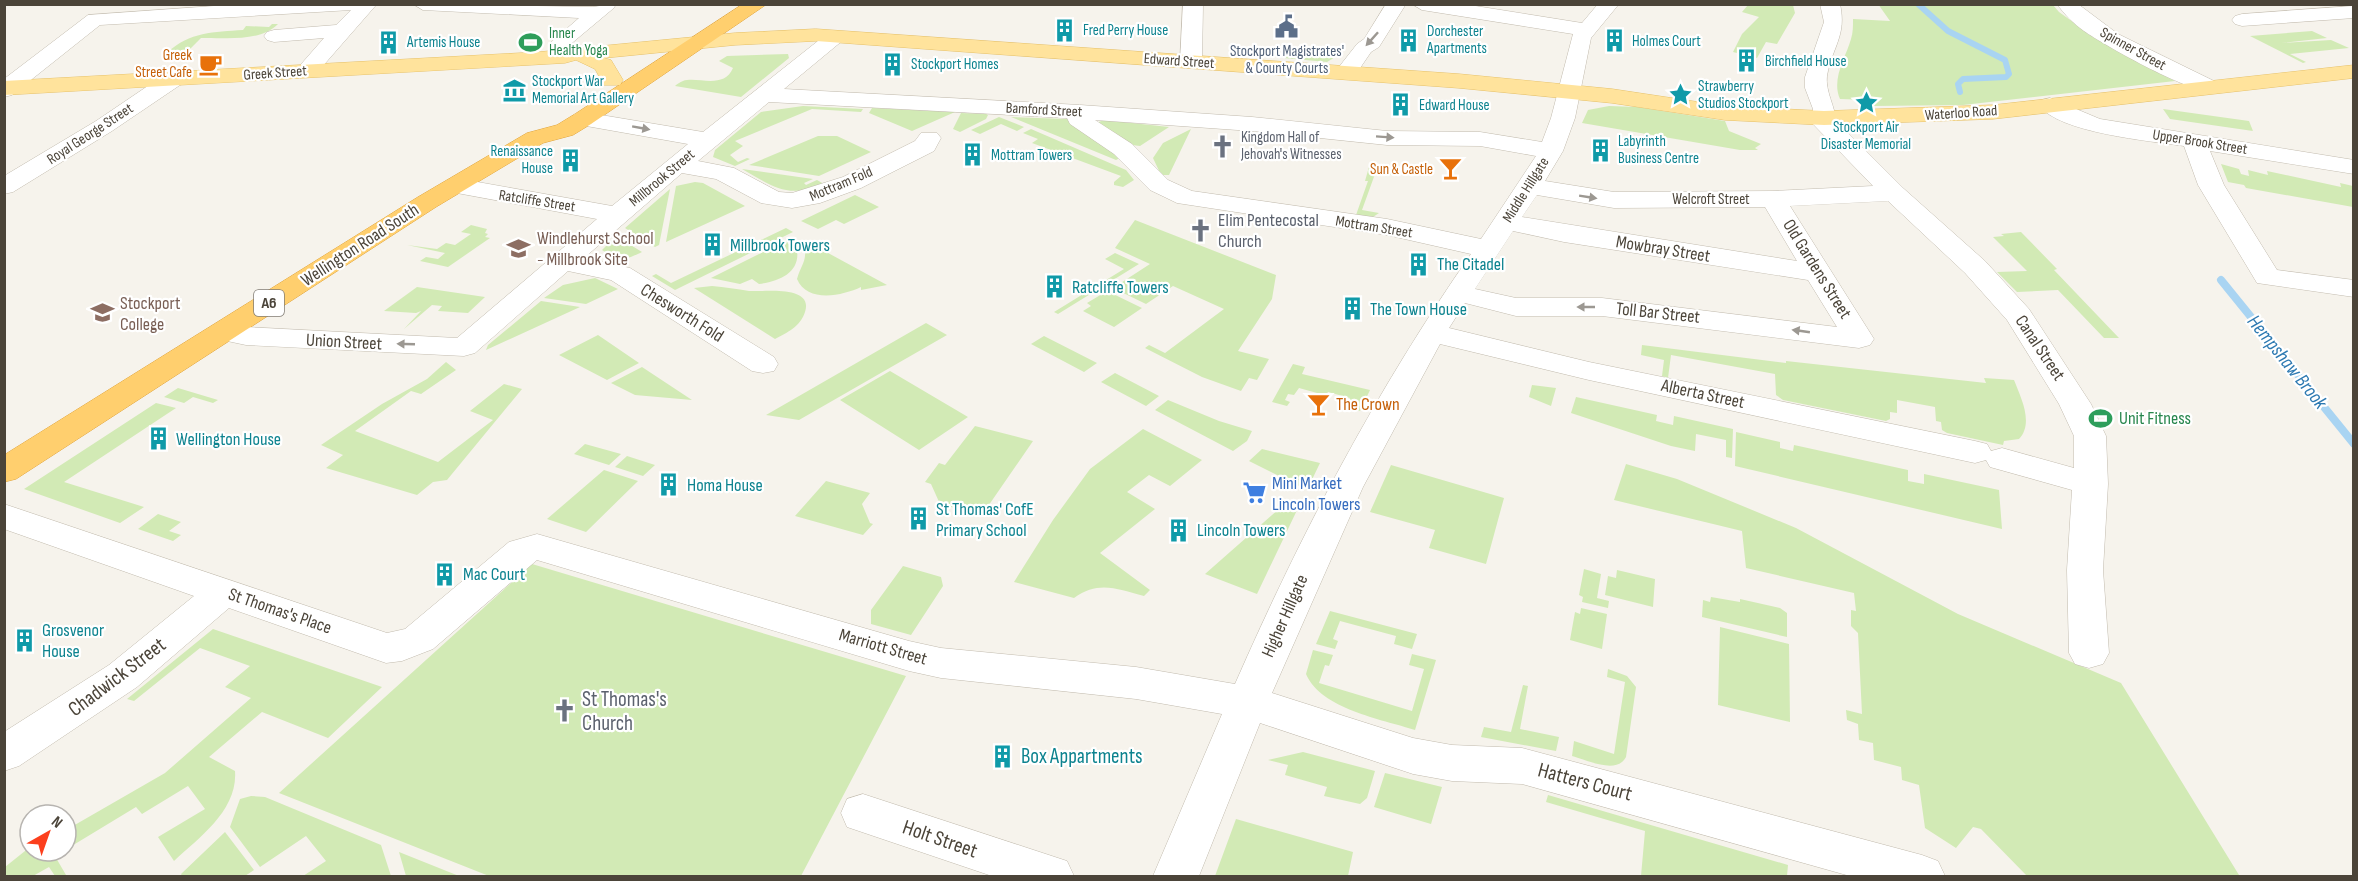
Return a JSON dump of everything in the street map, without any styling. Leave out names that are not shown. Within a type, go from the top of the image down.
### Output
[{"type":"highway","name":"Wellington Road South","points":[[4,471],[455,186],[535,138],[565,130],[584,119],[697,46],[744,7]]},
{"type":"highway","name":"Wellington Road South","points":[[535,138],[544,122],[659,49],[744,7]]},
{"type":"main road","points":[[744,7],[750,21],[755,24],[826,36]]},
{"type":"main road","name":"Edward Street","points":[[659,49],[826,36],[1346,72],[1568,92]]},
{"type":"main road","name":"Greek Street","points":[[552,51],[585,58],[659,49]]},
{"type":"main road","name":"Greek Street","points":[[6,88],[307,70],[552,51],[659,49]]},
{"type":"main road","points":[[585,58],[603,65],[612,80]]},
{"type":"main road","name":"Waterloo Road","points":[[1568,92],[1725,113],[1824,117],[1949,115],[2354,70]]},
{"type":"street","points":[[6,88],[94,19],[353,4]]},
{"type":"street","points":[[307,70],[367,4]]},
{"type":"street","points":[[423,4],[603,9]]},
{"type":"street","points":[[1191,62],[1192,4]]},
{"type":"street","points":[[1346,72],[1364,48],[1372,43],[1396,4]]},
{"type":"street","points":[[1422,4],[1585,30]]},
{"type":"street","name":"Middle Hillgate","points":[[1412,364],[1551,151],[1563,118],[1577,50],[1585,30],[1609,4]]},
{"type":"street","points":[[1824,117],[1816,77],[1834,22],[1830,4]]},
{"type":"street","name":"Spinner Street","points":[[2067,4],[2082,19],[2116,41],[2206,86]]},
{"type":"street","points":[[552,51],[603,9]]},
{"type":"street","points":[[2242,20],[2354,12]]},
{"type":"street","points":[[2303,16],[2333,29]]},
{"type":"street","points":[[274,36],[342,31]]},
{"type":"street","name":"Millbrook Street","points":[[465,346],[761,95],[826,36]]},
{"type":"street","name":"Royal George Street","points":[[4,187],[94,133],[175,78]]},
{"type":"street","name":"Bamford Street","points":[[761,95],[1198,120],[1387,138],[1480,139],[1551,151]]},
{"type":"street","name":"Upper Brook Street","points":[[2050,105],[2074,118],[2096,125],[2354,167]]},
{"type":"street","name":"Mottram Street","points":[[1080,112],[1078,119],[1149,146],[1159,185],[1186,198],[1387,227],[1487,249]]},
{"type":"street","name":"Canal Street","points":[[1824,117],[1824,123],[1893,193],[1976,267],[2019,315],[2056,370],[2090,436],[2091,484],[2085,570],[2088,653]]},
{"type":"street","points":[[584,119],[708,140]]},
{"type":"street","points":[[1149,146],[1198,120]]},
{"type":"street","name":"Mottram Fold","points":[[677,165],[726,174],[773,198],[800,200],[821,195],[925,146],[929,138]]},
{"type":"street","points":[[2194,141],[2211,185],[2267,277],[2354,290]]},
{"type":"street","name":"Ratcliffe Street","points":[[455,186],[512,198],[619,215]]},
{"type":"street","name":"Welcroft Street","points":[[1530,186],[1607,200],[1773,199],[1893,193]]},
{"type":"street","name":"Old Gardens Street","points":[[1773,199],[1859,339]]},
{"type":"street","name":"Mowbray Street","points":[[1506,222],[1587,237],[1820,273]]},
{"type":"street","name":"Chesworth Fold","points":[[563,262],[620,274],[763,364]]},
{"type":"street","name":"Toll Bar Street","points":[[1458,293],[1516,308],[1602,307],[1859,339]]},
{"type":"street","name":"Union Street","points":[[224,332],[254,337],[465,346]]},
{"type":"street","name":"Alberta Street","points":[[1432,333],[1543,361],[1988,455],[2091,484]]},
{"type":"street","name":"Higher Hillgate","points":[[1176,876],[1247,702],[1334,509],[1412,364]]},
{"type":"street","name":"St Thomas's Place","points":[[4,516],[376,645],[394,648],[412,643],[426,635],[529,548]]},
{"type":"street","name":"Marriott Street","points":[[529,548],[546,548],[909,656],[941,663],[1136,683],[1247,702]]},
{"type":"street","name":"Chadwick Street","points":[[4,754],[106,688],[224,592]]},
{"type":"street","name":"Hatters Court","points":[[1247,702],[1413,756],[1452,763],[1522,766],[1922,876]]},
{"type":"street","name":"Holt Street","points":[[863,813],[1051,876]]},
{"type":"green space","points":[[1878,4],[2053,5],[2087,32],[2175,81],[1963,105],[1874,106],[1868,100],[1840,99],[1838,76],[1852,37],[1853,19],[1890,21]]},
{"type":"green space","points":[[1748,5],[1793,5],[1795,13],[1777,44],[1766,42],[1757,58],[1733,52],[1742,34],[1759,17],[1742,12]]},
{"type":"green space","points":[[272,24],[278,24],[270,30],[251,37],[201,38],[186,53],[168,52],[184,40],[202,34],[243,30],[246,26],[269,27]]},
{"type":"green space","points":[[2312,31],[2327,38],[2281,43],[2331,40],[2349,48],[2290,54],[2306,62],[2303,63],[2250,36]]},
{"type":"green space","points":[[1297,50],[1337,56],[1327,62],[1284,58],[1288,52]]},
{"type":"green space","points":[[788,54],[789,58],[741,97],[675,86],[682,81],[723,79],[733,68],[719,61],[727,56]]},
{"type":"green space","points":[[803,106],[863,109],[861,112],[812,109],[735,141],[743,146],[730,155],[738,162],[750,159],[735,166],[713,157],[715,150],[761,112]]},
{"type":"green space","points":[[1609,106],[1637,107],[1725,121],[1729,131],[1761,144],[1755,148],[1758,150],[1740,150],[1582,123],[1588,110]]},
{"type":"green space","points":[[872,108],[955,112],[912,131],[869,113]]},
{"type":"green space","points":[[2163,109],[2249,121],[2253,131],[2170,119]]},
{"type":"green space","points":[[961,113],[988,115],[986,119],[960,132],[953,129]]},
{"type":"green space","points":[[999,117],[1024,127],[1017,131],[1001,124],[980,134],[971,130]]},
{"type":"green space","points":[[1011,117],[1067,119],[1122,157],[1116,160]]},
{"type":"green space","points":[[1104,120],[1169,127],[1140,146],[1132,145],[1096,123]]},
{"type":"green space","points":[[1031,129],[1126,170],[1134,180],[1123,187],[1114,185],[1114,182],[1121,176],[1032,143],[1038,139],[1023,133]]},
{"type":"green space","points":[[1191,129],[1169,175],[1161,175],[1153,158],[1163,143]]},
{"type":"green space","points":[[818,136],[837,136],[871,152],[819,176],[749,165]]},
{"type":"green space","points":[[2221,164],[2239,169],[2241,174],[2249,176],[2248,170],[2268,175],[2267,171],[2341,187],[2340,183],[2353,186],[2353,207],[2246,188],[2244,185],[2228,182]]},
{"type":"green space","points":[[1369,167],[1383,169],[1395,175],[1375,174],[1362,210],[1379,213],[1373,217],[1356,215],[1368,181],[1365,181]]},
{"type":"green space","points":[[742,169],[813,179],[804,183],[806,185],[817,180],[824,184],[800,191],[790,191],[772,186]]},
{"type":"green space","points":[[695,182],[703,183],[745,206],[666,242],[676,186]]},
{"type":"green space","points":[[670,189],[659,245],[655,247],[625,228]]},
{"type":"green space","points":[[855,195],[879,207],[844,224],[836,220],[818,229],[801,221]]},
{"type":"green space","points":[[1135,220],[1276,275],[1272,299],[1238,351],[1269,359],[1257,380],[1249,378],[1241,391],[1202,377],[1145,348],[1149,345],[1165,353],[1224,309],[1173,286],[1146,304],[1113,288],[1150,264],[1115,248]]},
{"type":"green space","points":[[471,225],[487,229],[485,233],[488,234],[485,237],[490,238],[448,267],[420,261],[426,257],[438,259],[445,253],[407,245],[437,249],[446,243],[455,245],[471,234],[461,232]]},
{"type":"green space","points":[[786,228],[793,232],[675,290],[652,276],[656,274],[671,283]]},
{"type":"green space","points":[[2021,232],[2119,338],[2104,338],[2058,290],[2017,292],[1997,272],[2027,271],[1993,237]]},
{"type":"green space","points":[[616,236],[642,252],[622,259],[613,257],[602,250]]},
{"type":"green space","points":[[787,240],[788,244],[796,245],[797,254],[793,268],[783,277],[759,284],[752,279],[740,284],[711,278]]},
{"type":"green space","points":[[806,241],[887,285],[861,290],[861,287],[835,295],[809,292],[797,279],[805,258],[803,242]]},
{"type":"green space","points":[[1115,253],[1139,264],[1058,314],[1054,312],[1124,269],[1105,259]]},
{"type":"green space","points":[[595,278],[618,289],[586,304],[544,298],[563,285]]},
{"type":"green space","points":[[712,286],[795,294],[802,297],[806,303],[805,312],[797,325],[775,339],[694,288]]},
{"type":"green space","points":[[417,287],[485,297],[468,313],[438,311],[442,306],[432,305],[404,329],[421,311],[416,313],[384,311]]},
{"type":"green space","points":[[1107,291],[1142,308],[1114,327],[1083,311],[1091,306],[1087,303]]},
{"type":"green space","points":[[541,301],[580,307],[486,350],[488,345]]},
{"type":"green space","points":[[926,323],[947,335],[799,420],[766,415]]},
{"type":"green space","points":[[598,335],[639,363],[607,380],[559,355]]},
{"type":"green space","points":[[1044,336],[1097,363],[1084,372],[1031,344]]},
{"type":"green space","points":[[1642,345],[1786,363],[1786,361],[1986,383],[1984,378],[2014,380],[2025,410],[2026,426],[2019,439],[2004,441],[2003,445],[1947,433],[1942,430],[1941,422],[1936,421],[1935,407],[1897,400],[1897,413],[1890,412],[1890,419],[1886,421],[1783,400],[1776,395],[1775,374],[1671,355],[1668,378],[1662,376],[1664,360],[1641,355]]},
{"type":"green space","points":[[446,362],[456,370],[421,394],[411,391],[355,431],[438,462],[493,420],[470,411],[504,384],[522,389],[447,480],[433,482],[417,495],[326,468],[343,455],[321,445],[382,404],[427,379]]},
{"type":"green space","points":[[1293,364],[1305,367],[1302,374],[1370,390],[1360,411],[1346,407],[1350,398],[1328,392],[1322,401],[1315,399],[1317,393],[1299,388],[1294,395],[1288,394],[1285,400],[1290,402],[1287,406],[1272,402]]},
{"type":"green space","points":[[642,367],[692,400],[635,395],[611,383]]},
{"type":"green space","points":[[890,371],[968,417],[919,450],[840,400]]},
{"type":"green space","points":[[1115,373],[1159,396],[1146,406],[1101,382]]},
{"type":"green space","points":[[1532,385],[1556,388],[1551,406],[1529,397]]},
{"type":"green space","points":[[178,388],[218,400],[213,403],[193,397],[184,403],[164,397]]},
{"type":"green space","points":[[1576,397],[1657,415],[1656,421],[1673,425],[1674,416],[1733,429],[1732,458],[1726,457],[1726,440],[1696,434],[1695,451],[1671,446],[1571,413]]},
{"type":"green space","points":[[1168,400],[1219,421],[1252,431],[1247,441],[1233,451],[1155,410]]},
{"type":"green space","points":[[156,403],[176,408],[64,482],[144,507],[120,523],[24,489]]},
{"type":"green space","points":[[975,426],[1033,441],[982,515],[940,504],[931,484],[925,482],[939,463],[945,465]]},
{"type":"green space","points":[[1143,429],[1202,460],[1170,486],[1149,475],[1127,492],[1155,509],[1100,553],[1150,590],[1144,596],[1117,589],[1100,588],[1083,592],[1074,598],[1014,582],[1053,520],[1090,469]]},
{"type":"green space","points":[[1736,432],[1780,442],[1780,448],[1793,451],[1794,445],[1908,470],[1908,481],[1924,484],[1924,474],[1999,490],[2002,529],[1735,466]]},
{"type":"green space","points":[[585,444],[621,454],[609,465],[574,454]]},
{"type":"green space","points":[[1262,449],[1320,463],[1307,490],[1249,461]]},
{"type":"green space","points":[[627,456],[655,465],[643,476],[615,467]]},
{"type":"green space","points":[[1626,464],[1677,479],[1796,528],[1958,614],[2121,683],[2239,875],[2248,876],[2027,876],[1981,829],[1973,827],[1956,848],[1925,828],[1919,785],[1902,780],[1901,767],[1874,760],[1873,743],[1859,740],[1858,724],[1847,720],[1846,710],[1862,714],[1858,633],[1851,626],[1851,610],[1856,611],[1854,593],[1746,568],[1742,531],[1614,500]]},
{"type":"green space","points":[[1391,465],[1504,498],[1486,564],[1429,548],[1435,530],[1370,512]]},
{"type":"green space","points":[[604,470],[638,481],[586,532],[547,519]]},
{"type":"green space","points":[[826,481],[870,493],[862,504],[870,523],[873,524],[863,535],[795,516]]},
{"type":"green space","points":[[1288,501],[1299,506],[1257,594],[1205,574]]},
{"type":"green space","points":[[158,514],[181,522],[169,531],[181,535],[173,541],[138,529]]},
{"type":"green space","points":[[532,564],[906,676],[801,876],[489,876],[279,793]]},
{"type":"green space","points":[[903,566],[941,577],[943,586],[911,635],[871,624],[871,610]]},
{"type":"green space","points":[[1584,569],[1601,574],[1597,598],[1609,601],[1608,608],[1582,602],[1583,597],[1579,595]]},
{"type":"green space","points":[[1617,570],[1655,579],[1653,607],[1605,595],[1608,576],[1616,578]]},
{"type":"green space","points":[[1711,597],[1740,602],[1740,599],[1780,608],[1787,613],[1787,637],[1702,617],[1703,600],[1710,602]]},
{"type":"green space","points":[[1581,608],[1607,614],[1602,649],[1570,640],[1575,612],[1580,614]]},
{"type":"green space","points":[[1330,611],[1417,634],[1412,649],[1394,644],[1396,636],[1340,621],[1333,639],[1338,641],[1335,649],[1316,644]]},
{"type":"green space","points":[[1720,627],[1789,644],[1790,722],[1718,705]]},
{"type":"green space","points":[[213,629],[382,687],[328,738],[262,712],[209,757],[235,771],[230,798],[215,822],[174,861],[158,837],[205,809],[188,786],[142,814],[136,807],[78,842],[78,823],[165,773],[251,698],[225,687],[250,666],[200,648],[134,701],[127,699]]},
{"type":"green space","points":[[1313,650],[1333,655],[1329,666],[1325,665],[1319,683],[1412,711],[1424,669],[1409,665],[1412,654],[1436,660],[1415,730],[1353,711],[1325,696],[1306,674]]},
{"type":"green space","points":[[1608,669],[1627,676],[1636,687],[1626,757],[1622,762],[1609,766],[1572,756],[1574,741],[1614,754],[1625,682],[1607,677]]},
{"type":"green space","points":[[1523,685],[1528,686],[1520,729],[1559,737],[1556,751],[1481,737],[1484,727],[1511,732]]},
{"type":"green space","points":[[1303,752],[1375,771],[1367,798],[1360,804],[1324,796],[1327,787],[1285,775],[1288,765],[1268,760]]},
{"type":"green space","points":[[1385,773],[1442,787],[1431,824],[1374,807]]},
{"type":"green space","points":[[1548,795],[1788,865],[1787,876],[1641,876],[1645,831],[1546,802]]},
{"type":"green space","points":[[251,796],[265,797],[381,845],[391,876],[303,876],[326,861],[306,836],[260,867],[230,827],[240,799]]},
{"type":"green space","points":[[1236,819],[1353,852],[1348,876],[1215,876]]},
{"type":"green space","points":[[225,832],[254,870],[245,876],[182,876],[181,874]]},
{"type":"green space","points":[[399,852],[459,876],[406,876]]},
{"type":"green space","points":[[18,857],[18,863],[59,863],[66,875],[55,876],[49,867],[33,876],[5,876],[5,867]]},
{"type":"waterway","points":[[1918,4],[1948,31],[2005,60],[2009,74],[2006,77],[1963,79],[1958,84],[1960,92]]},
{"type":"waterway","name":"Hempshaw Brook","points":[[2221,280],[2354,444]]},
{"type":"place","name":"Stockport Magistrates' & County Courts","points":[[1287,27]]},
{"type":"place","name":"Fred Perry House","points":[[1065,30]]},
{"type":"place","name":"Dorchester Apartments","points":[[1409,40]]},
{"type":"place","name":"Holmes Court","points":[[1614,41]]},
{"type":"place","name":"Artemis House","points":[[389,42]]},
{"type":"place","name":"Inner Health Yoga","points":[[531,42]]},
{"type":"place","name":"Birchfield House","points":[[1747,61]]},
{"type":"place","name":"Greek Street Cafe","points":[[210,64]]},
{"type":"place","name":"Stockport Homes","points":[[893,64]]},
{"type":"place","name":"Stockport War Memorial Art Gallery","points":[[514,90]]},
{"type":"place","name":"Strawberry Studios Stockport","points":[[1680,95]]},
{"type":"place","name":"Stockport Air Disaster Memorial","points":[[1866,103]]},
{"type":"place","name":"Edward House","points":[[1401,105]]},
{"type":"place","name":"Kingdom Hall of Jehovah's Witnesses","points":[[1223,146]]},
{"type":"place","name":"Labyrinth Business Centre","points":[[1600,150]]},
{"type":"place","name":"Mottram Towers","points":[[973,155]]},
{"type":"place","name":"Renaissance House","points":[[571,160]]},
{"type":"place","name":"Sun & Castle","points":[[1451,169]]},
{"type":"place","name":"Elim Pentecostal Church","points":[[1200,230]]},
{"type":"place","name":"Millbrook Towers","points":[[712,245]]},
{"type":"place","name":"Windlehurst School - Millbrook Site","points":[[519,248]]},
{"type":"place","name":"The Citadel","points":[[1419,264]]},
{"type":"place","name":"Ratcliffe Towers","points":[[1054,287]]},
{"type":"place","name":"The Town House","points":[[1352,309]]},
{"type":"place","name":"Stockport College","points":[[102,313]]},
{"type":"place","name":"The Crown","points":[[1318,404]]},
{"type":"place","name":"Unit Fitness","points":[[2101,418]]},
{"type":"place","name":"Wellington House","points":[[158,439]]},
{"type":"place","name":"Homa House","points":[[669,485]]},
{"type":"place","name":"Mini Market Lincoln Towers","points":[[1254,493]]},
{"type":"place","name":"St Thomas' CofE Primary School","points":[[918,519]]},
{"type":"place","name":"Lincoln Towers","points":[[1179,530]]},
{"type":"place","name":"Mac Court","points":[[445,574]]},
{"type":"place","name":"Grosvenor House","points":[[24,640]]},
{"type":"place","name":"St Thomas's Church","points":[[564,711]]},
{"type":"place","name":"Box Appartments","points":[[1003,756]]}]
